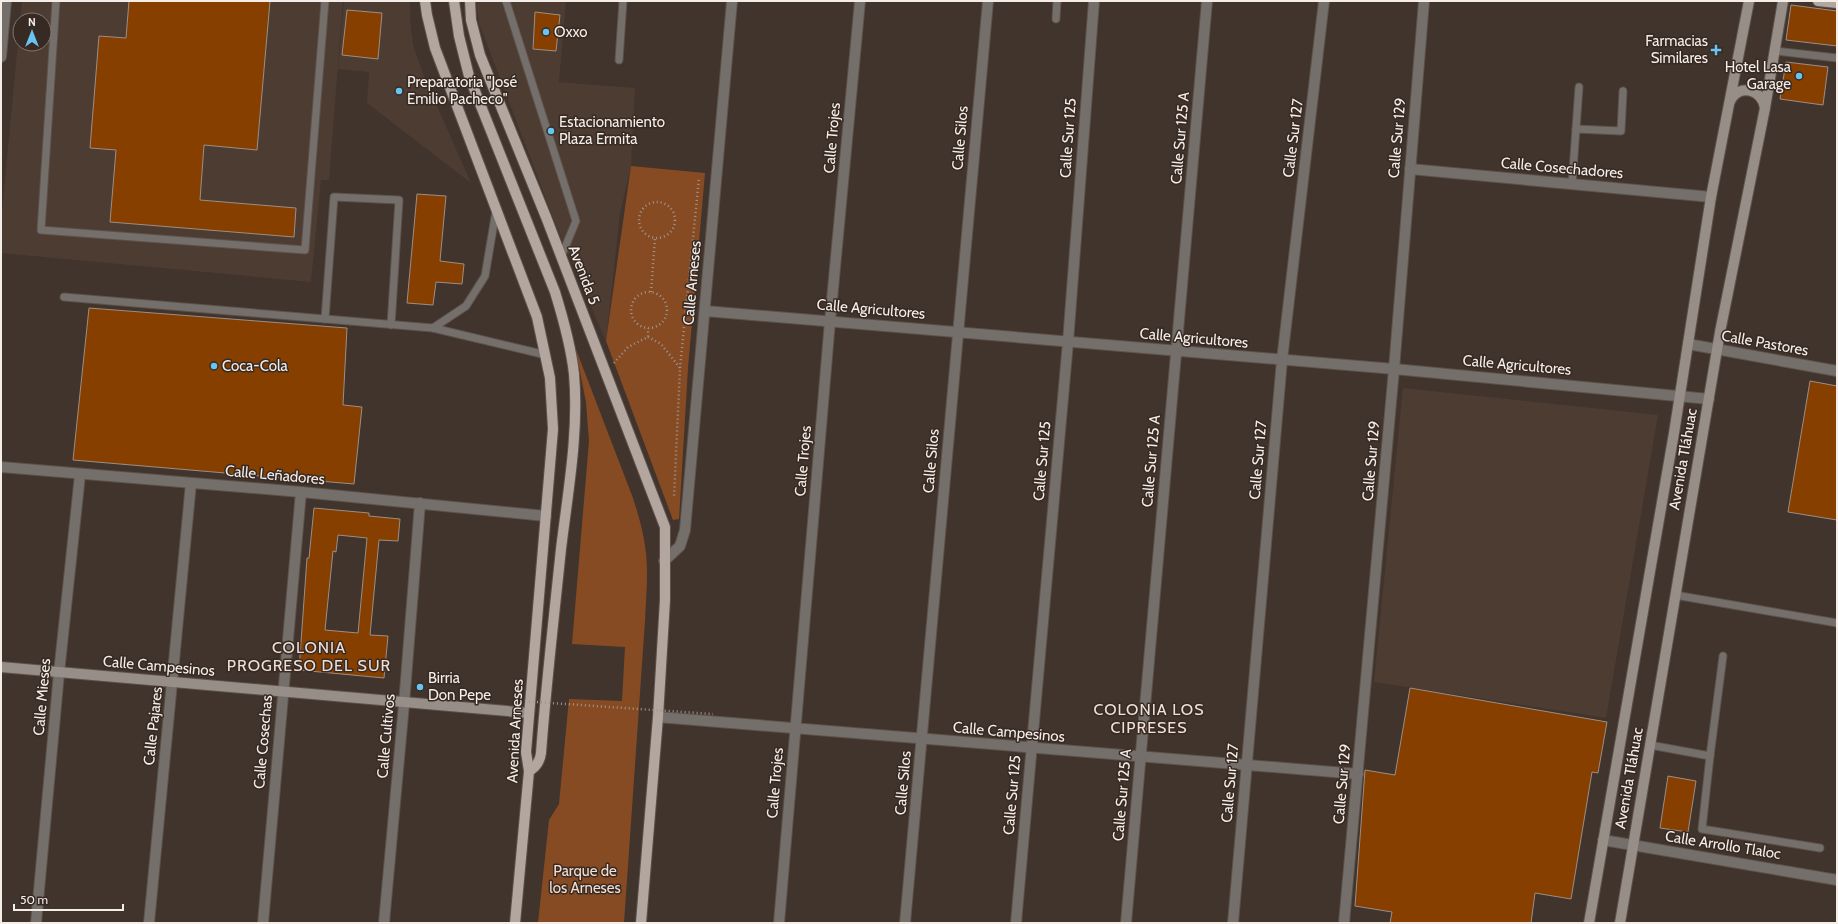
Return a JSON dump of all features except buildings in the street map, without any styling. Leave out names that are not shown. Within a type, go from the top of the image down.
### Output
[{"type":"main road","points":[[425,1],[435,48],[496,210]]},
{"type":"main road","points":[[454,1],[459,36],[470,76],[555,292],[565,325],[572,361],[575,391],[573,436],[540,758],[535,768],[529,771]]},
{"type":"main road","name":"Avenida 5","points":[[470,1],[471,20],[480,55],[561,257],[665,527],[664,561]]},
{"type":"main road","name":"Avenida Tláhuac","points":[[1589,923],[1680,395],[1711,198],[1749,1]]},
{"type":"main road","name":"Avenida Tláhuac","points":[[1620,923],[1709,398],[1765,108],[1783,1]]},
{"type":"main road","points":[[1818,1],[1837,3]]},
{"type":"main road","points":[[1729,102],[1737,92],[1749,90],[1762,98],[1765,108]]},
{"type":"main road","name":"Avenida Arneses","points":[[496,210],[541,331],[550,378],[553,429],[526,752],[529,771],[515,923]]},
{"type":"main road","points":[[641,923],[658,717],[665,600],[664,561]]},
{"type":"main road","name":"Calle Campesinos","points":[[1,668],[529,714]]},
{"type":"street","points":[[1,58],[6,1]]},
{"type":"street","name":"Calle Arneses","points":[[664,561],[680,546],[685,530],[732,1]]},
{"type":"street","name":"Calle Trojes","points":[[779,923],[830,321],[860,1]]},
{"type":"street","name":"Calle Silos","points":[[905,923],[988,1]]},
{"type":"street","name":"Calle Sur 125","points":[[1016,923],[1068,342],[1094,1]]},
{"type":"street","name":"Calle Sur 125 A","points":[[1126,923],[1207,1]]},
{"type":"street","name":"Calle Sur 127","points":[[1233,923],[1282,360],[1324,1]]},
{"type":"street","name":"Calle Sur 129","points":[[1344,923],[1394,370],[1424,1]]},
{"type":"street","name":"Calle Cosechadores","points":[[1410,169],[1711,198]]},
{"type":"street","name":"Calle Agricultores","points":[[705,311],[1709,398]]},
{"type":"street","name":"Calle Pastores","points":[[1688,344],[1837,371]]},
{"type":"street","name":"Calle Leñadores","points":[[1,467],[80,475],[301,492],[546,516]]},
{"type":"street","name":"Calle Mieses","points":[[36,923],[59,673],[80,475]]},
{"type":"street","name":"Calle Pajares","points":[[149,923],[191,483]]},
{"type":"street","name":"Calle Cosechas","points":[[263,923],[282,693],[301,492]]},
{"type":"street","name":"Calle Cultivos","points":[[384,923],[404,704],[420,503]]},
{"type":"street","name":"Calle Campesinos","points":[[658,717],[795,730],[1358,774]]},
{"type":"street","name":"Calle Arrollo Tlaloc","points":[[1603,840],[1837,880]]},
{"type":"lane","points":[[56,1],[41,230],[305,250],[324,1]]},
{"type":"lane","points":[[506,1],[576,222],[561,257]]},
{"type":"lane","points":[[619,60],[623,1]]},
{"type":"lane","points":[[1056,19],[1057,1]]},
{"type":"lane","points":[[1775,51],[1837,58]]},
{"type":"lane","points":[[1572,184],[1579,87]]},
{"type":"lane","points":[[1576,130],[1621,131],[1623,91]]},
{"type":"lane","points":[[325,319],[334,197],[399,200],[391,325]]},
{"type":"lane","points":[[432,328],[466,306],[485,276],[496,210]]},
{"type":"lane","points":[[64,297],[432,328],[546,355]]},
{"type":"lane","points":[[1675,595],[1837,623]]},
{"type":"lane","points":[[1723,656],[1702,829],[1820,848]]},
{"type":"lane","points":[[1650,745],[1710,756]]},
{"type":"path","points":[[674,498],[680,368],[699,178]]},
{"type":"path","points":[[651,202],[664,202],[673,210],[676,221],[671,232],[661,238],[655,238],[644,232],[638,222],[642,210],[651,202]]},
{"type":"path","points":[[650,292],[655,238]]},
{"type":"path","points":[[650,292],[656,293],[665,300],[667,311],[663,322],[654,328],[648,328],[637,323],[631,312],[632,306],[639,296],[650,292]]},
{"type":"path","points":[[648,328],[648,337]]},
{"type":"path","points":[[648,337],[662,344],[680,368]]},
{"type":"path","points":[[605,372],[628,347],[648,337]]},
{"type":"path","points":[[521,700],[713,714]]},
{"type":"shaded area","points":[[22,1],[343,1],[329,180],[321,180],[311,282],[1,253],[1,221],[17,52],[52,52],[52,12],[21,12]]},
{"type":"shaded area","name":"Preparatoria \"José Emilio Pacheco\"","points":[[344,1],[410,1],[410,19],[413,45],[425,79],[471,183],[367,103],[369,72],[338,69]]},
{"type":"shaded area","points":[[476,1],[566,1],[559,82],[635,88],[631,166],[620,214],[606,341],[559,233],[479,23]]},
{"type":"shaded area","points":[[1403,388],[1658,415],[1606,718],[1374,682]]},
{"type":"green space","points":[[631,166],[705,173],[688,368],[679,519],[673,520],[606,341]]},
{"type":"green space","name":"Parque de los Arneses","points":[[575,347],[633,498],[642,528],[647,565],[645,621],[624,923],[538,923],[549,820],[559,804],[569,699],[622,701],[625,647],[572,644],[589,441],[586,402]]},
{"type":"place","name":"Oxxo","points":[[546,32]]},
{"type":"place","name":"Farmacias Similares","points":[[1716,50]]},
{"type":"place","name":"Hotel Lasa Garage","points":[[1799,76]]},
{"type":"place","name":"Preparatoria \"José Emilio Pacheco\"","points":[[399,91]]},
{"type":"place","name":"Estacionamiento Plaza Ermita","points":[[551,131]]},
{"type":"place","name":"Coca-Cola","points":[[214,366]]},
{"type":"place","name":"Birria Don Pepe","points":[[420,687]]},
{"type":"district","name":"COLONIA PROGRESO DEL SUR","points":[[309,656]]},
{"type":"district","name":"COLONIA LOS CIPRESES","points":[[1149,718]]}]
